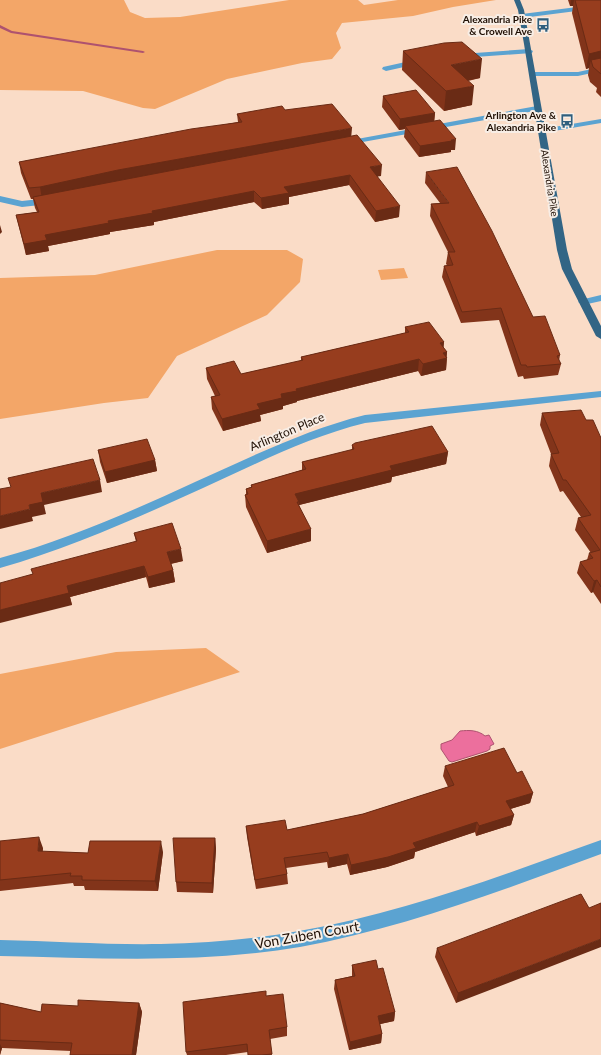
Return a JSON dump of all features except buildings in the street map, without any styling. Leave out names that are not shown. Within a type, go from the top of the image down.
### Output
[{"type":"main road","name":"Alexandria Pike","points":[[517,0],[522,16],[529,51],[537,108],[562,250],[567,269],[582,302],[601,336]]},
{"type":"street","points":[[522,16],[590,8],[588,3]]},
{"type":"street","points":[[450,57],[529,51]]},
{"type":"street","points":[[386,69],[428,60]]},
{"type":"street","points":[[533,74],[578,74],[601,69]]},
{"type":"street","points":[[339,145],[537,108]]},
{"type":"street","points":[[542,131],[601,121]]},
{"type":"street","points":[[0,199],[22,204],[57,200]]},
{"type":"street","points":[[582,302],[601,298]]},
{"type":"street","name":"Arlington Place","points":[[0,563],[46,549],[93,530],[203,484],[314,433],[338,425],[365,419],[601,394]]},
{"type":"street","name":"Von Zuben Court","points":[[0,948],[160,952],[227,948],[299,939],[361,926],[413,911],[493,886],[601,847]]},
{"type":"shaded area","points":[[0,0],[124,0],[130,12],[145,18],[180,17],[289,0],[358,0],[364,5],[398,0],[496,0],[453,7],[413,16],[342,23],[336,33],[341,48],[332,59],[302,63],[227,79],[155,109],[143,108],[83,91],[0,90]]},
{"type":"shaded area","points":[[217,250],[287,250],[303,259],[300,282],[267,315],[177,356],[148,398],[104,403],[0,419],[0,278],[95,275]]},
{"type":"shaded area","points":[[404,268],[408,278],[381,280],[378,270]]},
{"type":"shaded area","points":[[206,648],[240,672],[0,749],[0,674],[116,652]]},
{"type":"shaded area","points":[[460,731],[473,731],[485,736],[489,735],[494,744],[490,746],[490,749],[487,751],[452,762],[449,761],[441,749],[441,744],[452,740]]},
{"type":"waterway","points":[[0,26],[11,32],[143,52]]},
{"type":"place","name":"Alexandria Pike & Crowell Ave","points":[[543,25]]},
{"type":"place","name":"Arlington Ave & Alexandria Pike","points":[[567,121]]}]
